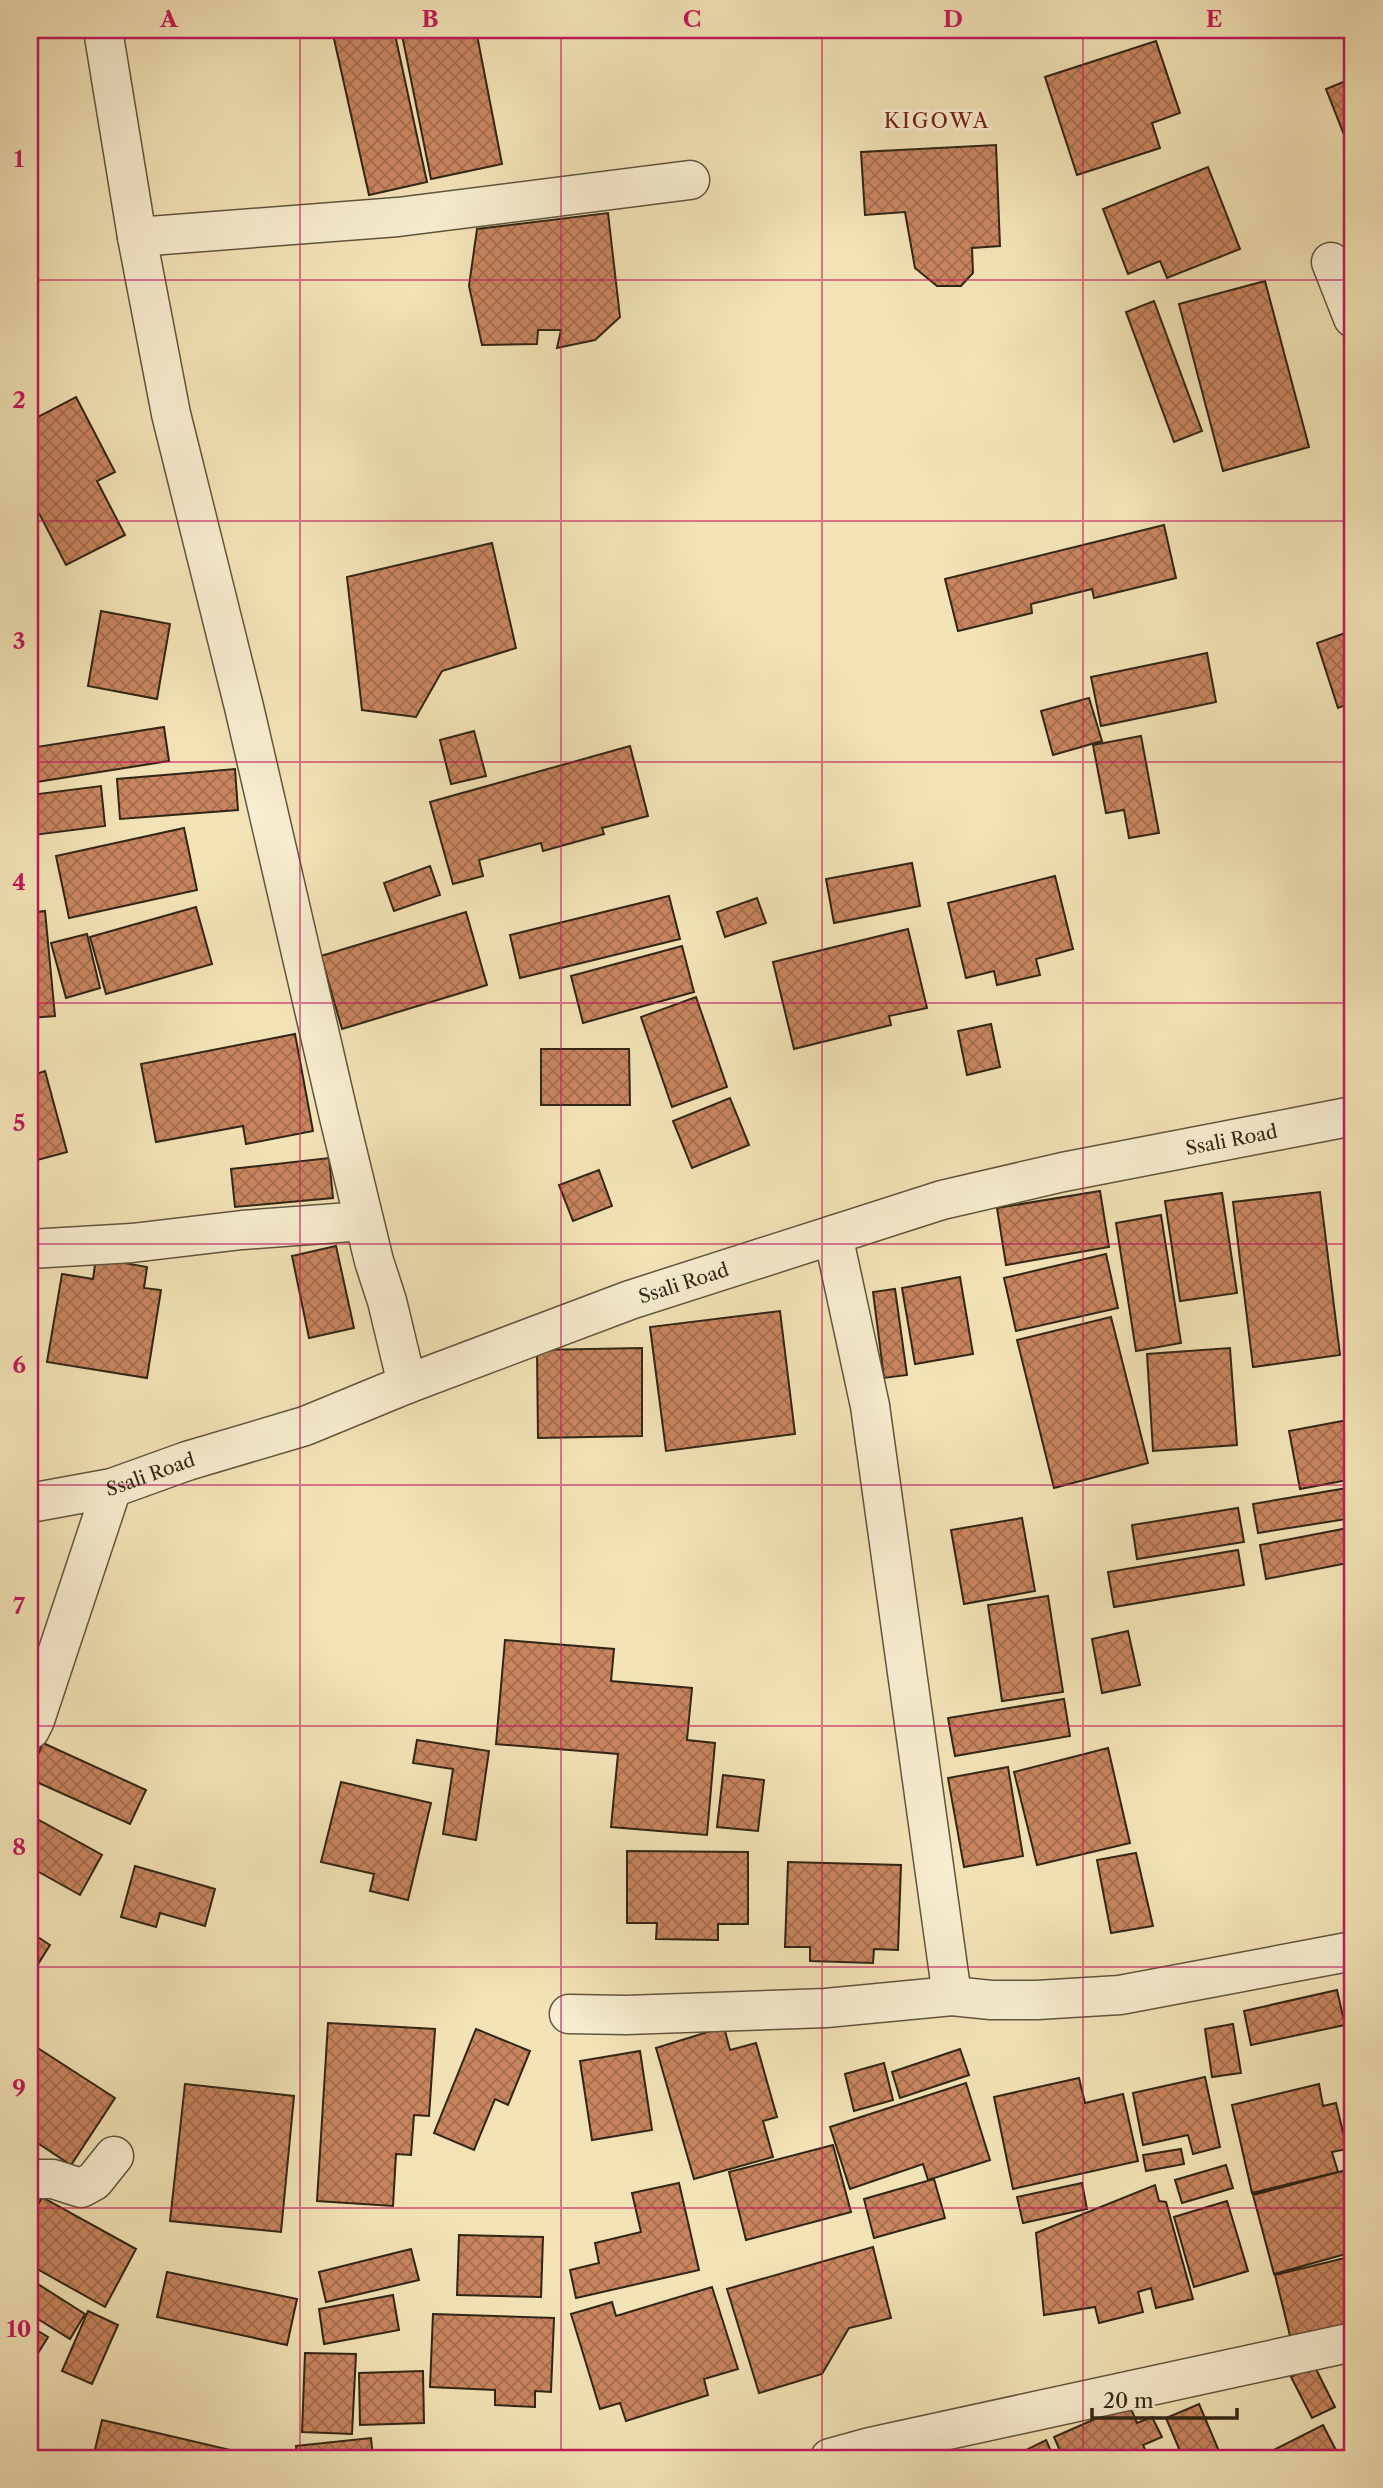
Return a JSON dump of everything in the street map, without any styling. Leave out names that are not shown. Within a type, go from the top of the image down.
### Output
[{"type":"street","points":[[103,30],[137,237],[172,414],[244,707],[364,1221],[407,1384]]},
{"type":"street","points":[[137,237],[398,217],[691,180]]},
{"type":"street","points":[[1331,262],[1353,318]]},
{"type":"street","name":"Ssali Road","points":[[30,1503],[112,1488],[187,1461],[305,1426],[407,1384],[631,1300],[943,1200],[1063,1172],[1353,1116]]},
{"type":"street","points":[[30,1249],[132,1243],[242,1230],[364,1221]]},
{"type":"street","points":[[834,1235],[870,1405],[952,1996]]},
{"type":"street","points":[[30,1730],[36,1720],[112,1488]]},
{"type":"street","points":[[569,2014],[626,2015],[826,2008],[952,1996],[991,2000],[1037,2000],[1120,1995],[1353,1951]]},
{"type":"street","points":[[30,2179],[53,2179],[80,2188],[94,2181],[114,2156]]},
{"type":"street","points":[[830,2458],[1353,2342]]},
{"type":"building","points":[[332,30],[394,30],[427,182],[369,195]]},
{"type":"building","points":[[401,30],[476,30],[502,164],[431,179]]},
{"type":"building","points":[[1156,41],[1180,113],[1152,123],[1160,148],[1077,175],[1045,77]]},
{"type":"building","points":[[1353,78],[1353,149],[1350,150],[1326,89]]},
{"type":"building","points":[[996,145],[1000,246],[972,248],[973,273],[961,286],[937,286],[915,268],[905,212],[865,215],[861,152]]},
{"type":"building","points":[[1208,167],[1240,249],[1167,278],[1160,261],[1128,274],[1103,209]]},
{"type":"building","points":[[608,213],[620,317],[595,340],[557,348],[561,330],[538,330],[537,344],[482,345],[469,286],[477,229]]},
{"type":"building","points":[[1265,281],[1309,447],[1223,471],[1179,304]]},
{"type":"building","points":[[1154,301],[1202,431],[1174,442],[1126,312]]},
{"type":"building","points":[[76,397],[115,472],[97,481],[125,535],[66,565],[30,496],[30,421]]},
{"type":"building","points":[[1164,525],[1176,578],[1094,598],[1092,589],[1031,604],[1032,613],[958,631],[945,579]]},
{"type":"building","points":[[492,543],[516,648],[442,671],[416,717],[362,710],[347,577]]},
{"type":"building","points":[[101,611],[170,624],[157,699],[88,686]]},
{"type":"building","points":[[1345,633],[1353,656],[1353,702],[1338,708],[1317,643]]},
{"type":"building","points":[[1207,653],[1216,702],[1101,726],[1091,677]]},
{"type":"building","points":[[1089,698],[1102,741],[1053,755],[1041,711]]},
{"type":"building","points":[[164,727],[169,761],[30,783],[30,748]]},
{"type":"building","points":[[474,731],[486,776],[451,784],[440,740]]},
{"type":"building","points":[[1141,736],[1159,833],[1129,838],[1124,810],[1106,813],[1093,745]]},
{"type":"building","points":[[630,746],[648,816],[602,828],[604,834],[543,851],[541,843],[479,860],[483,876],[453,884],[430,802]]},
{"type":"building","points":[[235,769],[238,810],[120,819],[117,779]]},
{"type":"building","points":[[101,786],[105,826],[34,835],[30,795]]},
{"type":"building","points":[[184,828],[197,890],[69,918],[56,856]]},
{"type":"building","points":[[912,863],[920,906],[834,923],[826,879]]},
{"type":"building","points":[[430,866],[440,895],[394,911],[384,883]]},
{"type":"building","points":[[1055,876],[1073,949],[1036,959],[1040,975],[997,985],[994,971],[966,978],[948,903]]},
{"type":"building","points":[[669,896],[680,939],[520,978],[510,935]]},
{"type":"building","points":[[757,898],[766,923],[725,937],[717,912]]},
{"type":"building","points":[[196,907],[212,964],[106,994],[90,937]]},
{"type":"building","points":[[45,911],[55,1016],[30,1018],[30,913]]},
{"type":"building","points":[[466,912],[487,985],[342,1029],[321,956]]},
{"type":"building","points":[[908,929],[927,1008],[889,1016],[891,1025],[794,1049],[773,962]]},
{"type":"building","points":[[87,934],[100,988],[66,998],[51,943]]},
{"type":"building","points":[[682,946],[694,992],[583,1023],[571,976]]},
{"type":"building","points":[[696,997],[727,1087],[672,1107],[641,1017]]},
{"type":"building","points":[[991,1024],[1000,1067],[967,1075],[958,1031]]},
{"type":"building","points":[[295,1034],[313,1131],[246,1144],[243,1126],[156,1142],[141,1064]]},
{"type":"building","points":[[541,1049],[629,1049],[630,1105],[541,1105]]},
{"type":"building","points":[[45,1071],[67,1152],[30,1162],[30,1076]]},
{"type":"building","points":[[730,1098],[749,1145],[692,1168],[673,1121]]},
{"type":"building","points":[[1353,1150],[1353,1183],[1350,1184],[1344,1151]]},
{"type":"building","points":[[329,1158],[333,1198],[235,1207],[231,1169]]},
{"type":"building","points":[[599,1170],[612,1206],[573,1221],[559,1185]]},
{"type":"building","points":[[1348,1187],[1353,1187],[1353,1228]]},
{"type":"building","points":[[1100,1191],[1109,1247],[1006,1265],[997,1208]]},
{"type":"building","points":[[1320,1192],[1340,1355],[1253,1367],[1233,1202]]},
{"type":"building","points":[[1222,1193],[1237,1293],[1180,1301],[1165,1201]]},
{"type":"building","points":[[1161,1215],[1181,1343],[1136,1351],[1116,1223]]},
{"type":"building","points":[[336,1246],[354,1328],[309,1338],[292,1256]]},
{"type":"building","points":[[1106,1254],[1118,1308],[1016,1331],[1004,1278]]},
{"type":"building","points":[[96,1258],[147,1267],[144,1288],[161,1290],[147,1378],[47,1362],[62,1274],[93,1279]]},
{"type":"building","points":[[960,1277],[973,1354],[915,1364],[902,1288]]},
{"type":"building","points":[[895,1289],[907,1375],[884,1378],[873,1292]]},
{"type":"building","points":[[780,1311],[795,1434],[666,1451],[650,1327]]},
{"type":"building","points":[[1111,1317],[1148,1463],[1054,1488],[1017,1340]]},
{"type":"building","points":[[642,1348],[642,1436],[538,1438],[537,1350]]},
{"type":"building","points":[[1230,1348],[1237,1445],[1153,1451],[1147,1354]]},
{"type":"building","points":[[1353,1419],[1353,1479],[1300,1489],[1289,1431]]},
{"type":"building","points":[[1353,1487],[1353,1518],[1258,1533],[1253,1504]]},
{"type":"building","points":[[1238,1508],[1244,1542],[1137,1559],[1132,1525]]},
{"type":"building","points":[[1022,1518],[1035,1591],[964,1604],[951,1530]]},
{"type":"building","points":[[1353,1527],[1353,1562],[1266,1579],[1260,1545]]},
{"type":"building","points":[[1238,1550],[1244,1585],[1114,1607],[1108,1572]]},
{"type":"building","points":[[1048,1596],[1063,1692],[1002,1701],[988,1605]]},
{"type":"building","points":[[1128,1631],[1140,1685],[1102,1693],[1092,1639]]},
{"type":"building","points":[[505,1640],[614,1649],[611,1681],[692,1688],[687,1740],[715,1743],[707,1835],[611,1827],[618,1754],[496,1744]]},
{"type":"building","points":[[1064,1699],[1070,1736],[955,1756],[948,1718]]},
{"type":"building","points":[[417,1740],[489,1751],[476,1840],[443,1834],[453,1769],[413,1763]]},
{"type":"building","points":[[43,1743],[146,1790],[130,1824],[30,1779],[30,1772]]},
{"type":"building","points":[[1108,1748],[1130,1843],[1037,1865],[1014,1772]]},
{"type":"building","points":[[1008,1767],[1023,1856],[964,1867],[948,1778]]},
{"type":"building","points":[[723,1775],[764,1780],[758,1831],[717,1827]]},
{"type":"building","points":[[341,1782],[431,1803],[408,1900],[370,1891],[374,1874],[321,1862]]},
{"type":"building","points":[[30,1815],[102,1855],[80,1895],[30,1867]]},
{"type":"building","points":[[627,1851],[748,1852],[748,1924],[718,1924],[718,1940],[656,1939],[657,1923],[627,1923]]},
{"type":"building","points":[[1136,1853],[1153,1926],[1111,1933],[1097,1860]]},
{"type":"building","points":[[788,1862],[901,1865],[898,1950],[874,1949],[873,1963],[810,1961],[810,1947],[785,1947]]},
{"type":"building","points":[[135,1866],[215,1889],[205,1926],[160,1913],[156,1927],[121,1917]]},
{"type":"building","points":[[30,1932],[50,1945],[30,1977]]},
{"type":"building","points":[[1337,1990],[1345,2025],[1251,2045],[1244,2011]]},
{"type":"building","points":[[328,2023],[435,2029],[429,2116],[414,2115],[411,2155],[396,2154],[393,2206],[317,2201]]},
{"type":"building","points":[[1233,2024],[1241,2073],[1212,2077],[1205,2029]]},
{"type":"building","points":[[724,2027],[730,2050],[756,2043],[777,2117],[763,2121],[773,2157],[694,2179],[656,2048]]},
{"type":"building","points":[[476,2029],[530,2051],[508,2105],[495,2099],[474,2150],[434,2133]]},
{"type":"building","points":[[30,2043],[115,2098],[71,2165],[30,2138]]},
{"type":"building","points":[[960,2049],[969,2075],[900,2098],[892,2072]]},
{"type":"building","points":[[640,2051],[652,2130],[592,2140],[580,2061]]},
{"type":"building","points":[[884,2063],[893,2100],[854,2111],[845,2074]]},
{"type":"building","points":[[1205,2077],[1220,2147],[1193,2154],[1188,2135],[1143,2145],[1133,2093]]},
{"type":"building","points":[[1079,2078],[1085,2103],[1123,2094],[1138,2161],[1013,2189],[994,2097]]},
{"type":"building","points":[[966,2083],[990,2160],[928,2180],[923,2164],[850,2189],[830,2127]]},
{"type":"building","points":[[185,2084],[294,2096],[281,2232],[170,2221]]},
{"type":"building","points":[[1319,2084],[1323,2106],[1336,2103],[1347,2149],[1332,2152],[1338,2172],[1252,2193],[1232,2105]]},
{"type":"building","points":[[833,2145],[851,2212],[746,2240],[729,2172]]},
{"type":"building","points":[[1181,2149],[1184,2164],[1146,2171],[1143,2155]]},
{"type":"building","points":[[1226,2165],[1233,2188],[1182,2203],[1175,2180]]},
{"type":"building","points":[[1350,2169],[1353,2180],[1353,2252],[1274,2274],[1253,2195]]},
{"type":"building","points":[[934,2179],[945,2218],[874,2238],[864,2199]]},
{"type":"building","points":[[679,2183],[699,2270],[576,2298],[570,2270],[599,2263],[595,2243],[641,2232],[632,2193]]},
{"type":"building","points":[[1082,2183],[1087,2209],[1023,2223],[1017,2197]]},
{"type":"building","points":[[1155,2185],[1159,2201],[1166,2202],[1193,2299],[1156,2308],[1151,2288],[1138,2292],[1143,2312],[1099,2323],[1095,2307],[1044,2315],[1036,2233]]},
{"type":"building","points":[[42,2197],[136,2249],[105,2307],[30,2265],[30,2220]]},
{"type":"building","points":[[1227,2201],[1248,2271],[1194,2287],[1174,2217]]},
{"type":"building","points":[[459,2235],[543,2237],[541,2297],[457,2295]]},
{"type":"building","points":[[873,2247],[891,2318],[849,2328],[822,2374],[759,2393],[727,2289]]},
{"type":"building","points":[[411,2249],[419,2280],[326,2302],[319,2272]]},
{"type":"building","points":[[1353,2256],[1353,2332],[1293,2348],[1275,2275]]},
{"type":"building","points":[[167,2272],[297,2299],[287,2345],[157,2317]]},
{"type":"building","points":[[30,2279],[85,2314],[70,2339],[30,2314]]},
{"type":"building","points":[[712,2287],[738,2369],[704,2379],[708,2395],[626,2421],[620,2403],[600,2409],[571,2314],[612,2302],[616,2316]]},
{"type":"building","points":[[393,2295],[399,2330],[324,2344],[319,2309]]},
{"type":"building","points":[[88,2311],[118,2325],[92,2384],[62,2371]]},
{"type":"building","points":[[433,2314],[554,2318],[551,2392],[535,2391],[535,2407],[495,2405],[495,2390],[430,2387]]},
{"type":"building","points":[[30,2326],[48,2337],[30,2366]]},
{"type":"building","points":[[305,2353],[356,2354],[352,2434],[302,2432]]},
{"type":"building","points":[[1314,2365],[1335,2407],[1312,2418],[1291,2377]]},
{"type":"building","points":[[423,2371],[424,2423],[360,2425],[359,2373]]},
{"type":"building","points":[[1129,2404],[1137,2423],[1152,2417],[1162,2437],[1143,2445],[1149,2458],[1063,2458],[1054,2437]]},
{"type":"building","points":[[1199,2404],[1221,2456],[1183,2458],[1166,2418]]},
{"type":"building","points":[[102,2420],[265,2458],[93,2458]]},
{"type":"building","points":[[1323,2425],[1340,2458],[1258,2458]]},
{"type":"building","points":[[371,2438],[373,2458],[297,2458],[296,2446]]},
{"type":"building","points":[[1046,2440],[1054,2458],[1010,2458]]},
{"type":"district","name":"KIGOWA","points":[[937,121]]}]
